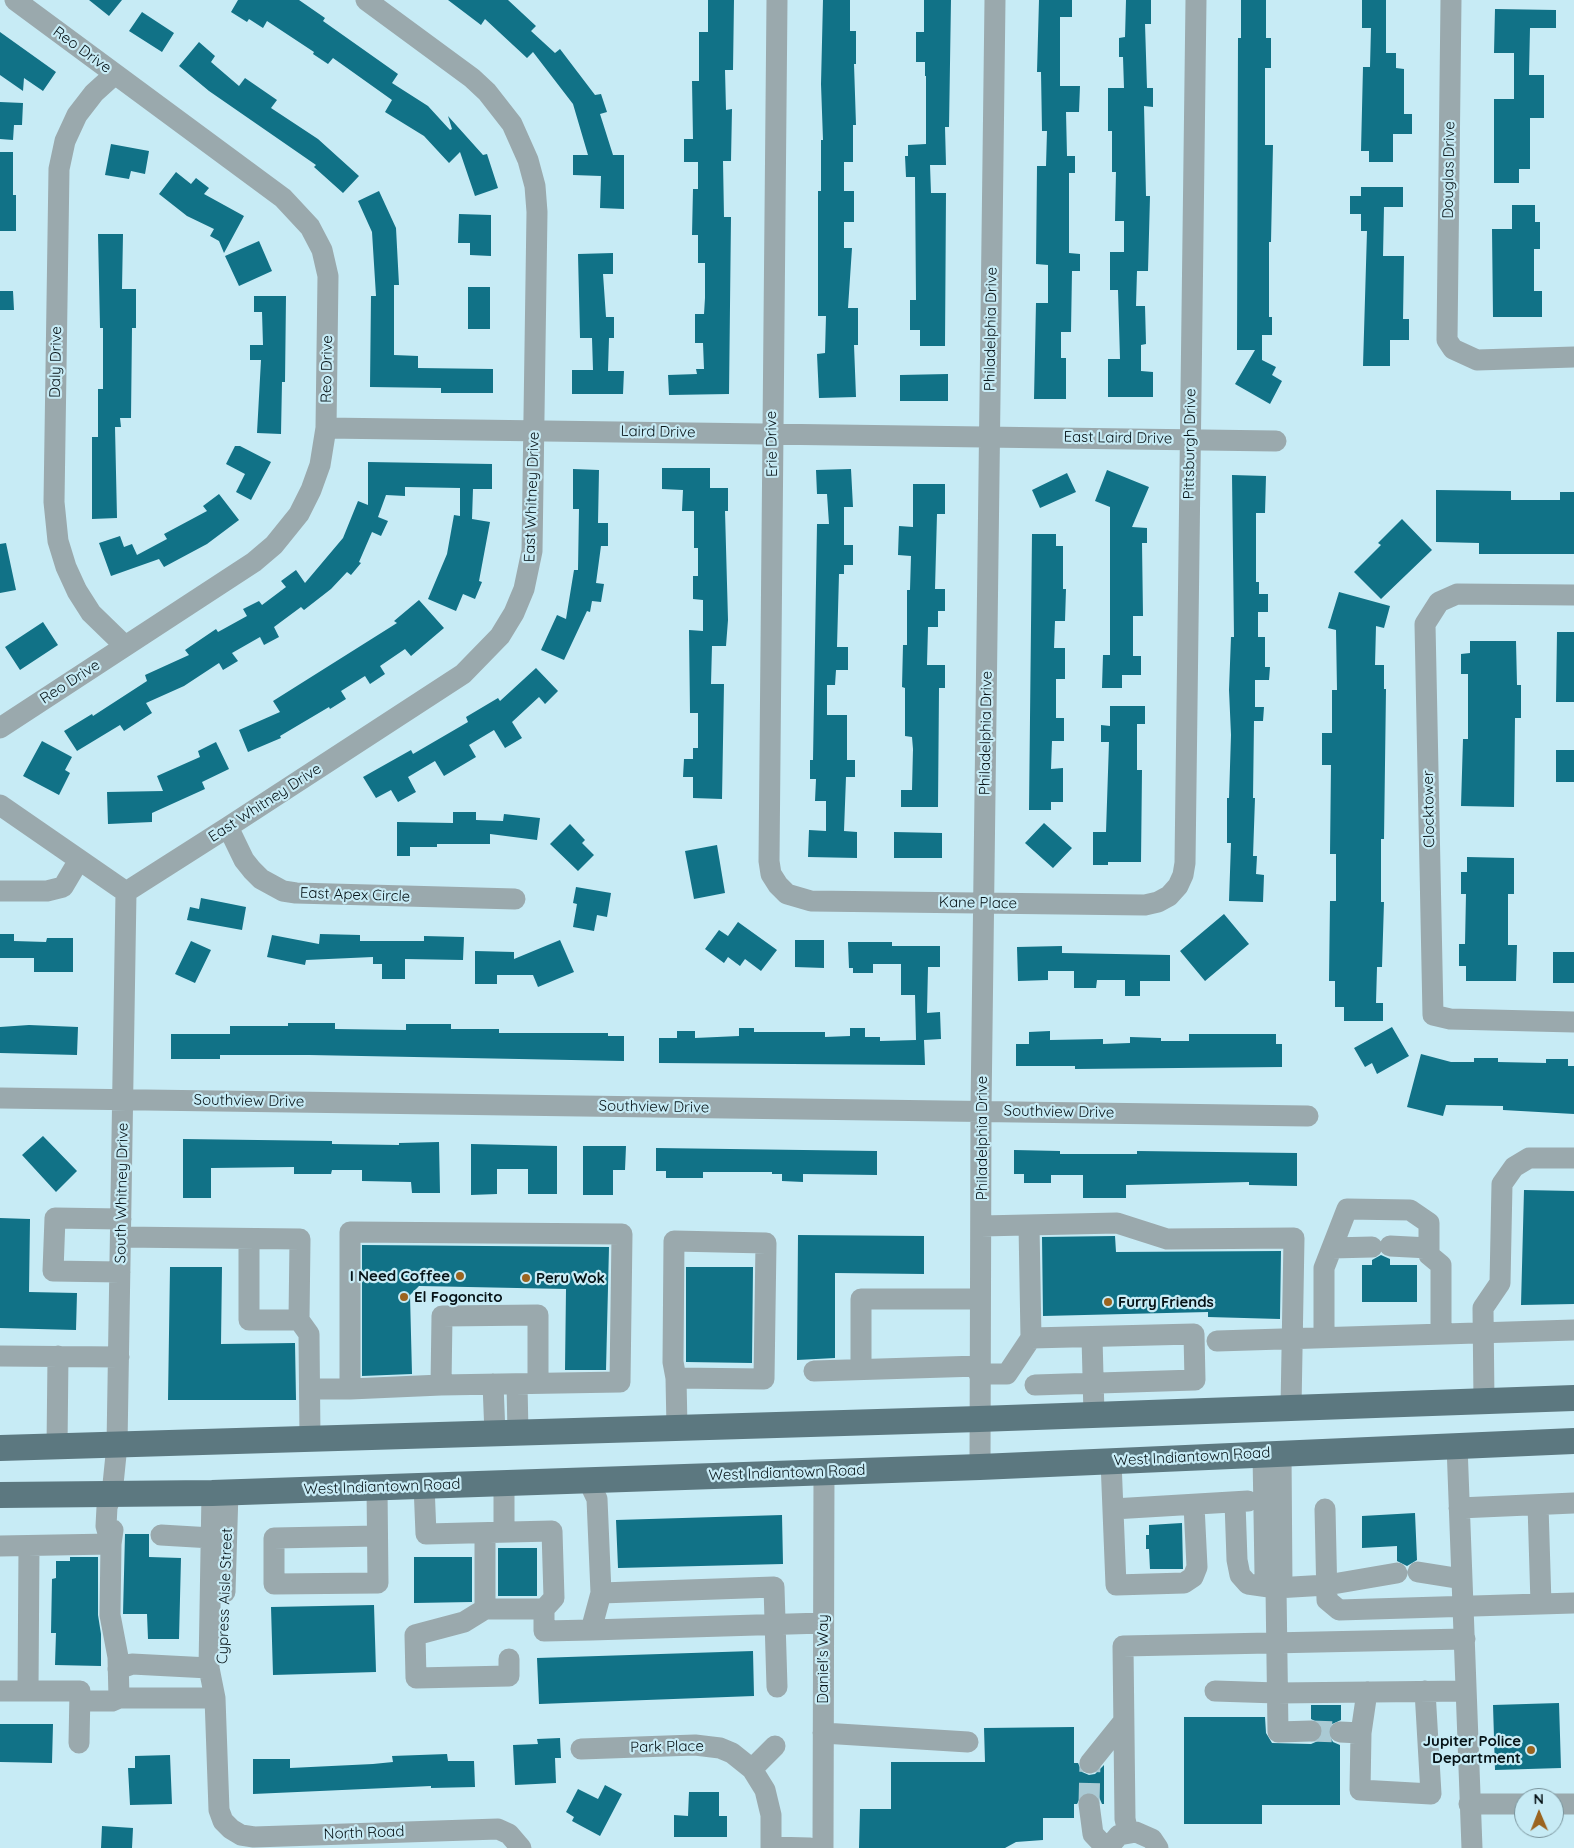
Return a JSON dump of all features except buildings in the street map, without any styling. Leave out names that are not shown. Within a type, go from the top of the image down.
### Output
[{"type":"main road","points":[[0,1448],[507,1434],[1574,1398]]},
{"type":"main road","name":"West Indiantown Road","points":[[0,1495],[220,1492],[980,1467],[1574,1440]]},
{"type":"street","name":"Reo Drive","points":[[0,728],[254,562],[283,535],[299,514],[320,466],[326,428],[328,276],[322,250],[310,227],[283,198],[15,0]]},
{"type":"street","name":"East Whitney Drive","points":[[126,892],[463,674],[496,641],[514,613],[524,589],[530,563],[534,431],[537,212],[535,186],[524,148],[512,124],[482,88],[366,0]]},
{"type":"street","name":"Erie Drive","points":[[777,0],[771,428],[774,434],[769,861],[771,874],[778,885]]},
{"type":"street","name":"Philadelphia Drive","points":[[980,1467],[981,1111],[995,0]]},
{"type":"street","name":"Pittsburgh Drive","points":[[1178,886],[1183,875],[1185,863],[1196,0]]},
{"type":"street","name":"Douglas Drive","points":[[1451,0],[1447,340],[1453,349],[1477,360],[1574,357]]},
{"type":"street","name":"Daly Drive","points":[[115,74],[94,92],[77,115],[65,141],[59,169],[54,502],[58,541],[66,567],[77,591],[109,633],[125,646]]},
{"type":"street","name":"Laird Drive","points":[[326,428],[990,437]]},
{"type":"street","name":"East Laird Drive","points":[[990,437],[1276,442]]},
{"type":"street","name":"Clocktower","points":[[1574,595],[1456,594],[1439,602],[1425,624],[1434,1015],[1450,1019],[1574,1022]]},
{"type":"street","points":[[0,805],[126,892]]},
{"type":"street","name":"East Apex Circle","points":[[228,827],[244,860],[252,870],[261,879],[283,891],[296,894],[515,900]]},
{"type":"street","points":[[0,890],[47,891],[63,887],[80,860]]},
{"type":"street","name":"Kane Place","points":[[778,885],[787,894],[810,901],[1145,905],[1163,899],[1178,886]]},
{"type":"street","name":"South Whitney Drive","points":[[119,1698],[118,1669],[110,1614],[110,1544],[115,1523],[112,1494],[117,1445],[126,892]]},
{"type":"street","name":"Southview Drive","points":[[0,1098],[1308,1116]]},
{"type":"street","points":[[1484,1402],[1483,1308],[1500,1283],[1502,1184],[1514,1167],[1529,1158],[1574,1158]]},
{"type":"street","points":[[1324,1337],[1324,1268],[1347,1209],[1410,1210],[1429,1223],[1429,1255],[1441,1265],[1441,1333]]},
{"type":"street","points":[[120,1272],[54,1271],[54,1218],[121,1228],[249,1239],[300,1239],[299,1320],[309,1334],[310,1439]]},
{"type":"street","points":[[981,1226],[1117,1224],[1168,1239],[1294,1238],[1291,1408]]},
{"type":"street","points":[[814,1371],[861,1369],[979,1370],[1008,1374],[1031,1338],[1028,1225]]},
{"type":"street","points":[[310,1389],[620,1382],[622,1234],[350,1232],[350,1388]]},
{"type":"street","points":[[249,1239],[249,1320],[299,1320]]},
{"type":"street","points":[[676,1378],[764,1378],[766,1243],[674,1241],[673,1362],[676,1378],[677,1428]]},
{"type":"street","points":[[1332,1248],[1381,1246],[1429,1248]]},
{"type":"street","points":[[861,1369],[861,1299],[980,1299]]},
{"type":"street","points":[[442,1385],[442,1316],[538,1316],[538,1383]]},
{"type":"street","points":[[1217,1341],[1574,1330]]},
{"type":"street","points":[[1031,1338],[1194,1334],[1195,1380],[1035,1385]]},
{"type":"street","points":[[1092,1337],[1094,1415]]},
{"type":"street","points":[[0,1356],[119,1357]]},
{"type":"street","points":[[57,1447],[58,1356]]},
{"type":"street","points":[[493,1384],[507,1434]]},
{"type":"street","points":[[507,1434],[517,1384]]},
{"type":"street","points":[[1457,1445],[1472,1848]]},
{"type":"street","points":[[1272,1453],[1263,1497],[1265,1574],[1279,1588]]},
{"type":"street","points":[[1272,1453],[1279,1588],[1276,1643],[1278,1732],[1311,1731]]},
{"type":"street","points":[[1111,1461],[1116,1586],[1184,1583],[1193,1577],[1197,1567],[1194,1505]]},
{"type":"street","name":"Daniel's Way","points":[[823,1848],[824,1471]]},
{"type":"street","points":[[588,1480],[596,1499],[601,1593],[591,1630]]},
{"type":"street","points":[[485,1609],[494,1533],[504,1482]]},
{"type":"street","points":[[424,1485],[426,1534],[552,1531],[554,1598],[544,1610],[544,1631],[823,1623]]},
{"type":"street","points":[[377,1487],[378,1583],[274,1584],[274,1538],[377,1536]]},
{"type":"street","name":"Cypress Aisle Street","points":[[220,1492],[212,1538],[209,1668],[215,1698],[219,1810],[223,1821]]},
{"type":"street","name":"Cypress Aisle Street","points":[[215,1698],[223,1675],[220,1492]]},
{"type":"street","points":[[1113,1509],[1235,1502],[1263,1497]]},
{"type":"street","points":[[1235,1502],[1237,1560],[1240,1576],[1248,1584],[1279,1588],[1327,1585],[1397,1573]]},
{"type":"street","points":[[1459,1508],[1574,1503]]},
{"type":"street","points":[[1538,1505],[1541,1604]]},
{"type":"street","points":[[1326,1509],[1327,1600],[1339,1610],[1574,1603]]},
{"type":"street","points":[[161,1534],[212,1538]]},
{"type":"street","points":[[0,1546],[110,1544]]},
{"type":"street","points":[[28,1691],[29,1546]]},
{"type":"street","points":[[1418,1572],[1462,1579]]},
{"type":"street","points":[[601,1593],[774,1587],[777,1687]]},
{"type":"street","points":[[509,1659],[509,1676],[416,1678],[415,1635],[464,1622],[485,1609],[544,1610]]},
{"type":"street","points":[[1128,1832],[1125,1819],[1123,1646],[1465,1639]]},
{"type":"street","points":[[118,1669],[132,1664],[209,1668]]},
{"type":"street","points":[[0,1691],[80,1691],[79,1743]]},
{"type":"street","points":[[1215,1691],[1277,1693],[1466,1691]]},
{"type":"street","points":[[1367,1692],[1351,1733],[1360,1790],[1431,1794],[1425,1691]]},
{"type":"street","points":[[80,1701],[112,1701],[119,1698],[215,1698]]},
{"type":"street","points":[[1090,1763],[1123,1722]]},
{"type":"street","points":[[823,1733],[968,1742]]},
{"type":"street","name":"Park Place","points":[[581,1749],[708,1746],[732,1753],[752,1769],[760,1779],[769,1802],[771,1848]]},
{"type":"street","points":[[752,1769],[776,1746]]},
{"type":"street","points":[[1089,1804],[1093,1834],[1107,1848],[1119,1835],[1128,1832],[1145,1834],[1152,1839],[1158,1848]]},
{"type":"street","points":[[1469,1804],[1514,1804]]},
{"type":"street","name":"North Road","points":[[223,1821],[231,1829],[242,1835],[293,1842],[498,1829],[515,1841]]},
{"type":"street","points":[[771,1848],[810,1848]]},
{"type":"tunnel","points":[[1311,1731],[1340,1732]]},
{"type":"tunnel","points":[[1089,1804],[1090,1763]]},
{"type":"place","name":"I Need Coffee","points":[[460,1276]]},
{"type":"place","name":"Peru Wok","points":[[526,1278]]},
{"type":"place","name":"El Fogoncito","points":[[404,1297]]},
{"type":"place","name":"Furry Friends","points":[[1108,1302]]},
{"type":"place","name":"Jupiter Police Department","points":[[1531,1750]]}]
